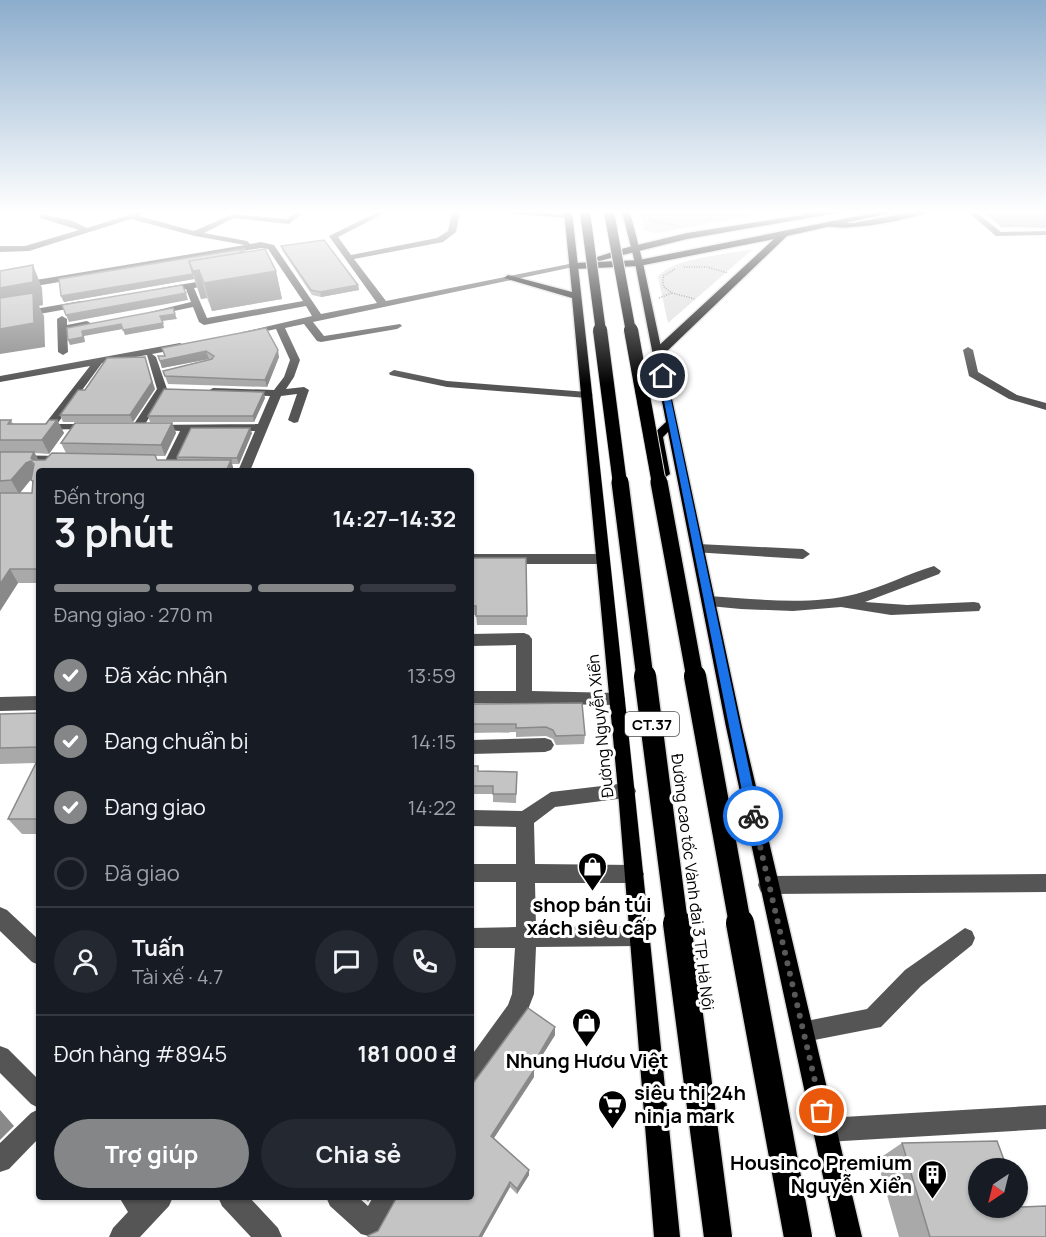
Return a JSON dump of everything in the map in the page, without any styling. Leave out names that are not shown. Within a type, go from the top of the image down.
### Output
[{"type":"highway","name":"Đường cao tốc Vành đai 3 TP. Hà Nội","points":[[582,270],[718,1237]]},
{"type":"highway","name":"Đường cao tốc Vành đai 3 TP. Hà Nội","points":[[620,270],[798,1237]]},
{"type":"highway","points":[[658,353],[746,270]]},
{"type":"main road","name":"Đường Nguyễn Xiển","points":[[574,270],[627,791],[667,1237]]},
{"type":"main road","points":[[640,270],[768,885],[804,1031],[849,1237]]},
{"type":"main road","points":[[508,278],[578,296]]},
{"type":"main road","points":[[672,422],[657,436],[684,592],[810,1237]]},
{"type":"street","points":[[0,289],[113,270]]},
{"type":"street","points":[[274,271],[281,270]]},
{"type":"street","points":[[286,270],[317,316]]},
{"type":"street","points":[[357,270],[382,303]]},
{"type":"street","points":[[235,338],[280,329],[317,316],[554,270]]},
{"type":"street","points":[[154,292],[221,280]]},
{"type":"street","points":[[189,286],[204,322],[309,303]]},
{"type":"street","points":[[0,318],[96,302]]},
{"type":"street","points":[[140,314],[196,304]]},
{"type":"street","points":[[61,308],[63,352]]},
{"type":"street","points":[[306,320],[321,339],[397,326]]},
{"type":"street","points":[[62,329],[96,323]]},
{"type":"street","points":[[241,468],[264,428],[295,360],[280,329]]},
{"type":"street","points":[[0,379],[97,364],[151,357],[191,346],[97,364],[75,370]]},
{"type":"street","points":[[968,350],[974,374],[1013,397],[1046,407]]},
{"type":"street","points":[[151,357],[163,374],[168,389],[133,427],[264,428]]},
{"type":"street","points":[[48,427],[97,364]]},
{"type":"street","points":[[394,373],[447,384],[586,395]]},
{"type":"street","points":[[197,390],[278,393],[304,390],[294,420]]},
{"type":"street","points":[[0,427],[107,427]]},
{"type":"street","points":[[48,468],[76,427]]},
{"type":"street","points":[[181,468],[165,466],[188,428]]},
{"type":"street","points":[[0,459],[78,460]]},
{"type":"street","points":[[698,549],[803,554]]},
{"type":"street","points":[[474,559],[603,559]]},
{"type":"street","points":[[709,601],[765,605],[841,602],[897,586],[934,570]]},
{"type":"street","points":[[841,602],[863,608],[905,612],[974,608]]},
{"type":"street","points":[[474,640],[524,639],[524,697]]},
{"type":"street","points":[[474,697],[617,699]]},
{"type":"street","points":[[0,704],[36,703]]},
{"type":"street","points":[[474,747],[546,745]]},
{"type":"street","points":[[474,818],[525,819],[551,800],[627,791]]},
{"type":"street","points":[[474,1071],[516,1012],[525,977],[525,819]]},
{"type":"street","points":[[474,873],[634,874]]},
{"type":"street","points":[[768,885],[1046,883]]},
{"type":"street","points":[[0,917],[36,952]]},
{"type":"street","points":[[474,938],[640,936]]},
{"type":"street","points":[[804,1031],[873,1019],[913,978],[965,938]]},
{"type":"street","points":[[0,1057],[36,1093]]},
{"type":"street","points":[[826,1130],[1046,1117]]},
{"type":"street","points":[[0,1160],[36,1124]]},
{"type":"street","points":[[234,1200],[269,1237]]},
{"type":"street","points":[[342,1200],[370,1225],[386,1200]]},
{"type":"street","points":[[122,1237],[146,1202]]},
{"type":"path","points":[[655,278],[662,278],[670,271],[676,270]]},
{"type":"path","points":[[713,270],[729,273]]},
{"type":"path","points":[[662,278],[663,286]]},
{"type":"path","points":[[657,286],[663,286],[672,293],[699,300]]},
{"type":"path","points":[[659,297],[672,293]]},
{"type":"shaded area","points":[[729,270],[668,323],[658,277],[665,271]]},
{"type":"building","points":[[33,270],[33,282],[0,288],[0,271]]},
{"type":"building","points":[[116,270],[192,270],[193,274],[61,296],[59,279]]},
{"type":"building","points":[[192,270],[276,271],[204,283],[199,270]]},
{"type":"building","points":[[297,270],[346,270],[358,285],[320,292],[311,290]]},
{"type":"building","points":[[182,285],[186,293],[66,315],[62,305]]},
{"type":"building","points":[[33,293],[34,323],[0,329],[0,298]]},
{"type":"building","points":[[173,308],[175,314],[160,316],[163,323],[123,330],[121,324],[82,331],[83,337],[68,340],[67,328]]},
{"type":"building","points":[[266,328],[278,350],[265,380],[165,376],[163,371],[212,359],[214,356],[206,351],[160,361],[158,356],[165,356],[162,348]]},
{"type":"building","points":[[145,357],[152,382],[130,415],[60,415],[78,390],[85,390],[107,358]]},
{"type":"building","points":[[164,389],[264,392],[253,416],[148,416]]},
{"type":"building","points":[[0,420],[11,420],[8,424],[46,424],[49,420],[57,420],[42,440],[0,440]]},
{"type":"building","points":[[75,423],[172,423],[161,445],[61,443]]},
{"type":"building","points":[[191,428],[250,428],[237,458],[177,457]]},
{"type":"building","points":[[0,452],[34,452],[31,458],[33,460],[45,460],[52,453],[155,455],[157,460],[231,460],[227,468],[36,468],[36,569],[10,569],[0,584],[0,493],[32,493],[33,481],[31,480],[34,464],[31,461],[26,463],[11,480],[0,481]]},
{"type":"building","points":[[474,558],[526,558],[527,616],[476,616],[476,606],[474,606]]},
{"type":"building","points":[[582,703],[585,735],[556,736],[553,730],[546,727],[516,728],[516,724],[474,724],[474,704]]},
{"type":"building","points":[[36,713],[36,747],[0,748],[0,714]]},
{"type":"building","points":[[36,763],[36,819],[8,819]]},
{"type":"building","points":[[474,766],[478,766],[478,771],[517,772],[516,794],[493,794],[493,786],[474,786]]},
{"type":"building","points":[[528,1008],[555,1027],[531,1068],[534,1070],[491,1136],[529,1170],[517,1189],[510,1182],[479,1237],[368,1237],[378,1231],[395,1200],[474,1200],[474,1082]]},
{"type":"building","name":"Housinco Premium Nguyễn Xiển","points":[[997,1141],[1003,1158],[968,1158],[968,1218],[1028,1218],[1028,1207],[1046,1206],[1046,1237],[930,1237],[902,1143]]},
{"type":"way so far","points":[[753,816],[822,1111]]},
{"type":"place","name":"shop bán túi xách siêu cấp","points":[[592,892]]},
{"type":"place","name":"Nhung Hươu Việt","points":[[587,1048]]},
{"type":"place","name":"siêu thị 24h ninja mark","points":[[613,1130]]},
{"type":"place","name":"Housinco Premium Nguyễn Xiển","points":[[933,1200]]},
{"type":"route","points":[[663,376],[753,816]]}]
